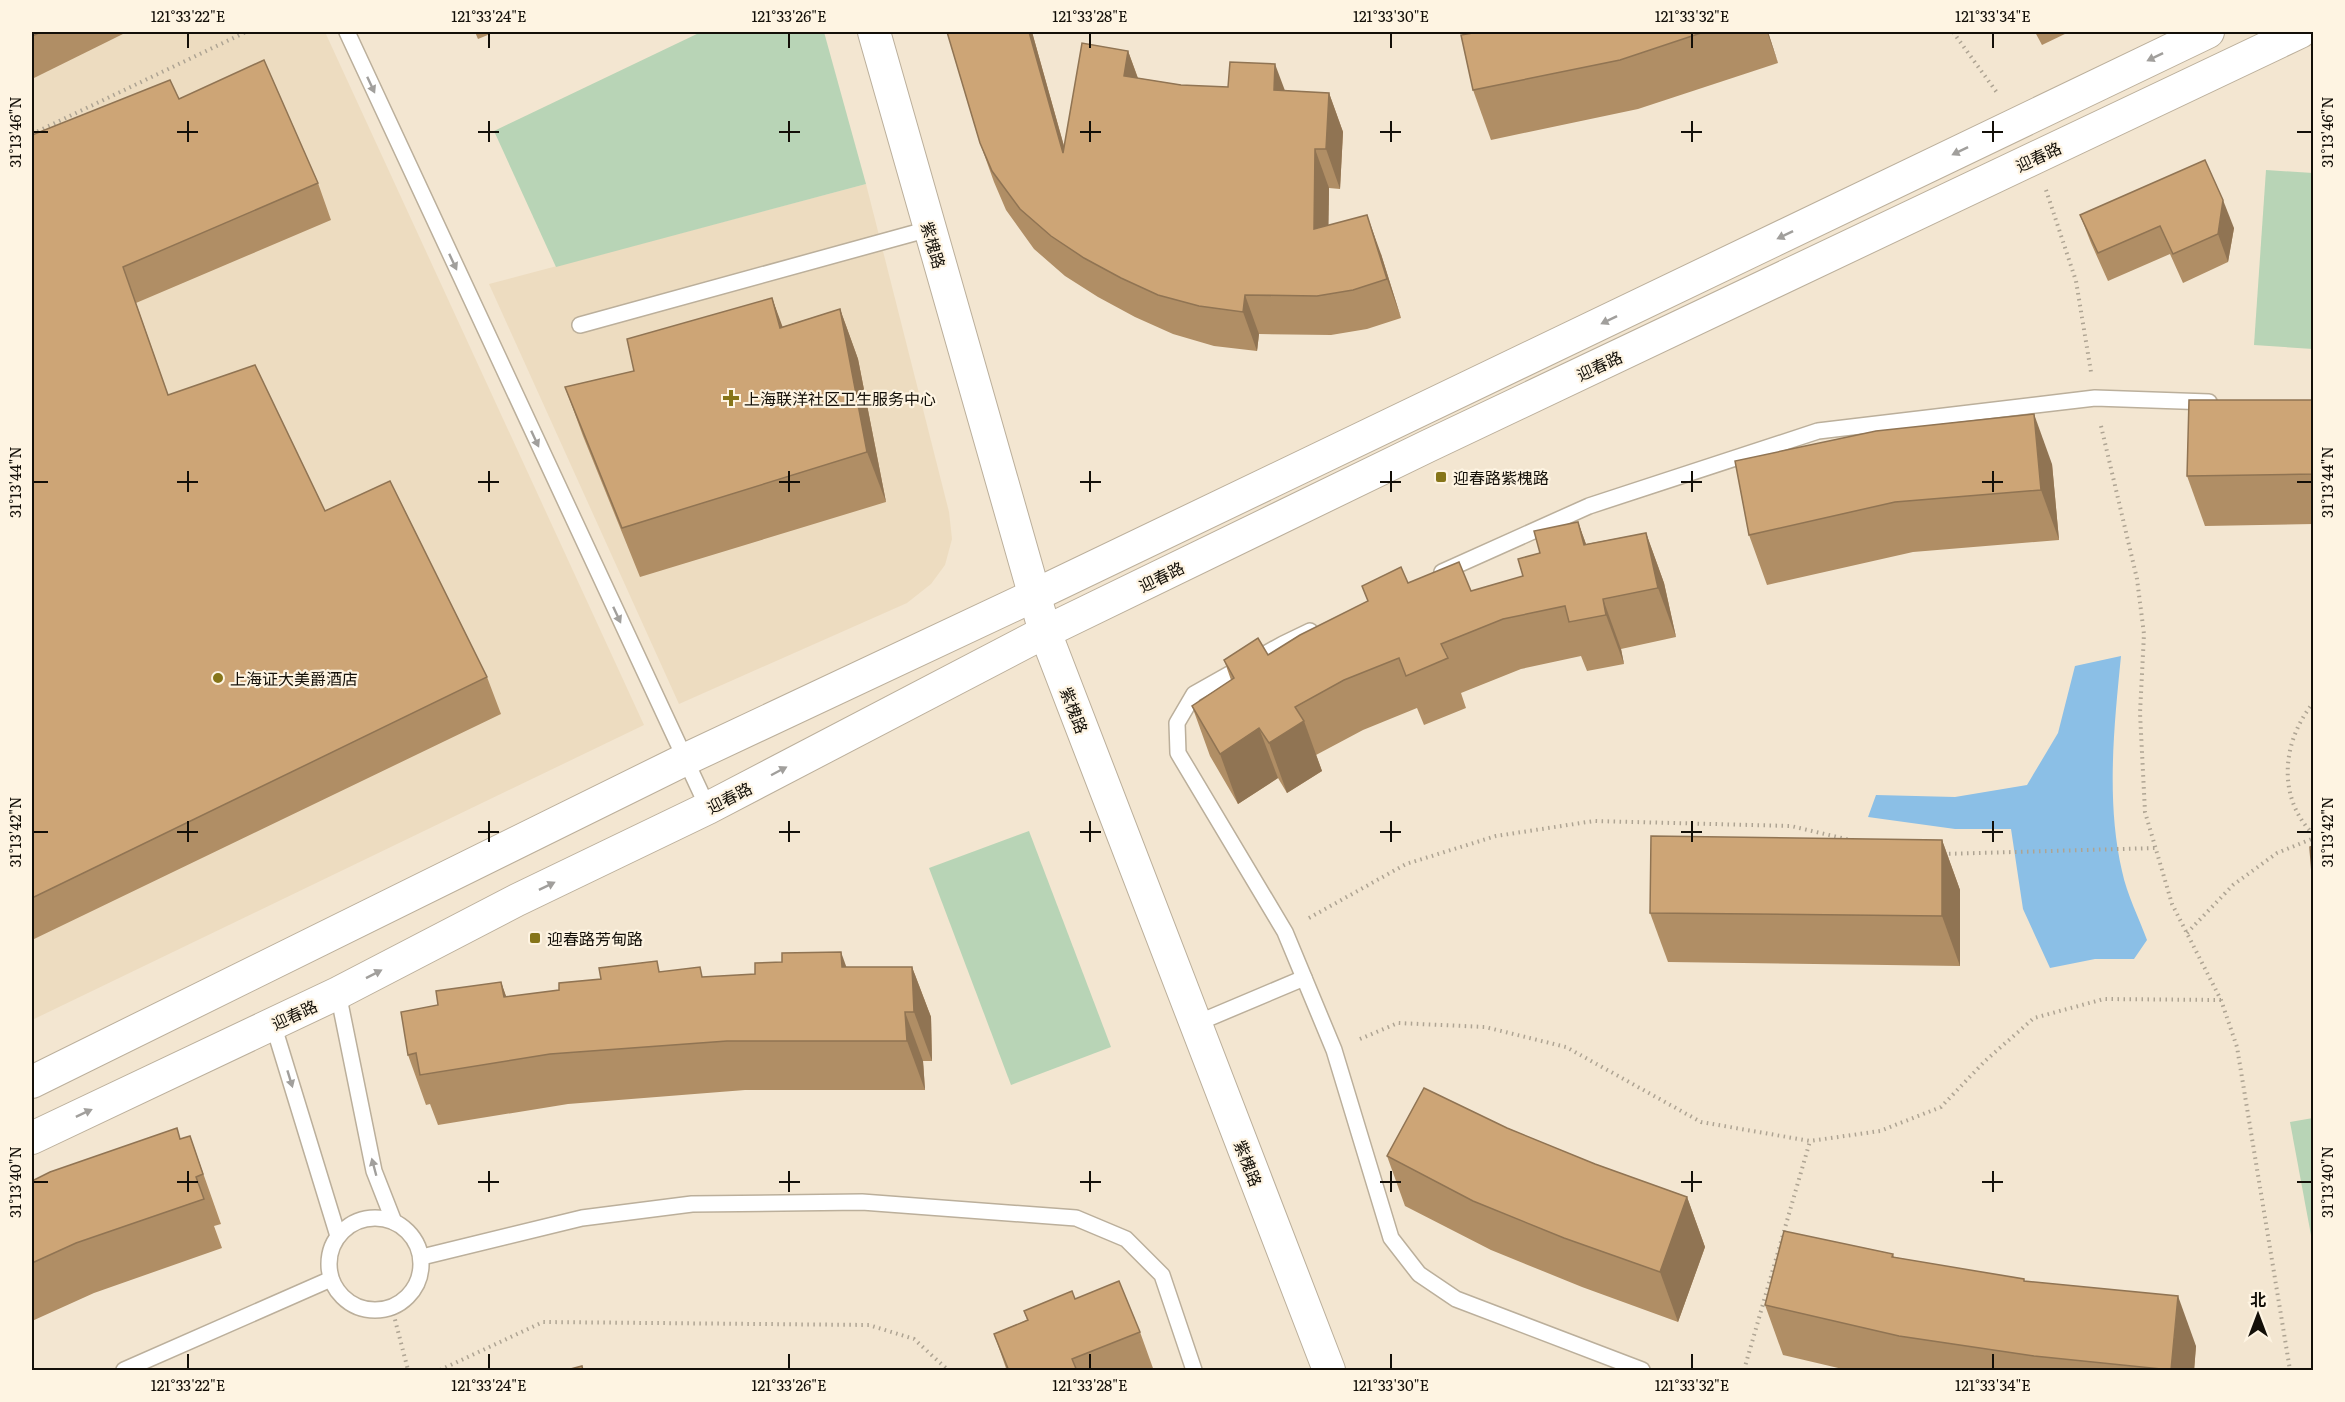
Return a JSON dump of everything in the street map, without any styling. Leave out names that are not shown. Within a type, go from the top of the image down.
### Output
[{"type":"street","name":"紫槐路","points":[[874,32],[1045,632],[1329,1371]]},
{"type":"street","points":[[32,1082],[684,759],[1033,596],[2208,32]]},
{"type":"street","name":"迎春路","points":[[32,1138],[338,993],[518,900],[708,808],[1045,632],[1450,436],[2300,32]]},
{"type":"lane","points":[[347,32],[708,808]]},
{"type":"lane","points":[[580,325],[929,229]]},
{"type":"lane","points":[[1425,580],[1589,506],[1818,431],[2095,399],[2222,403]]},
{"type":"lane","points":[[1327,624],[1283,644],[1194,694],[1177,723],[1178,753],[1285,932],[1334,1050],[1391,1238],[1419,1274],[1456,1299],[1642,1371]]},
{"type":"lane","points":[[1195,1023],[1304,978]]},
{"type":"lane","points":[[338,993],[374,1171],[394,1222]]},
{"type":"lane","points":[[273,1023],[338,1236]]},
{"type":"lane","points":[[422,1257],[582,1218],[692,1204],[862,1202],[1076,1218],[1126,1239],[1162,1275],[1194,1371]]},
{"type":"lane","points":[[378,1218],[394,1222],[407,1230],[422,1257],[421,1273],[416,1287],[406,1299],[392,1308],[377,1311],[362,1309],[348,1303],[338,1292],[331,1279],[328,1264],[331,1250],[338,1236],[348,1226],[363,1220],[378,1218]]},
{"type":"lane","points":[[124,1371],[331,1279]]},
{"type":"path","points":[[32,134],[246,32]]},
{"type":"path","points":[[1953,32],[2018,123]]},
{"type":"path","points":[[2033,159],[2053,206],[2076,281],[2095,399],[2138,590],[2144,633],[2140,713],[2145,812],[2172,904],[2221,1000],[2237,1047],[2290,1371]]},
{"type":"path","points":[[2187,933],[2233,885],[2277,853],[2313,836],[2305,827],[2290,797],[2286,764],[2294,731],[2313,702]]},
{"type":"path","points":[[1285,932],[1406,864],[1496,836],[1594,821],[1791,826],[1858,842]]},
{"type":"path","points":[[1938,854],[2156,848]]},
{"type":"path","points":[[1334,1050],[1398,1023],[1485,1027],[1566,1047],[1701,1122],[1810,1141],[1880,1131],[1941,1107],[1985,1061],[2034,1018],[2104,999],[2221,1000]]},
{"type":"path","points":[[1744,1371],[1810,1141]]},
{"type":"path","points":[[392,1308],[408,1371]]},
{"type":"path","points":[[440,1371],[543,1322],[869,1325],[914,1339],[948,1371]]},
{"type":"shaded area","points":[[32,32],[325,32],[644,725],[32,1020]]},
{"type":"shaded area","name":"上海联洋社区卫生服务中心","points":[[866,184],[949,512],[952,539],[945,565],[931,584],[907,603],[679,704],[489,284]]},
{"type":"green space","points":[[701,32],[824,32],[866,184],[556,267],[494,131]]},
{"type":"green space","points":[[2266,170],[2313,173],[2313,349],[2254,345]]},
{"type":"green space","points":[[1029,831],[1111,1047],[1011,1085],[929,868]]},
{"type":"green space","points":[[2314,1118],[2313,1246],[2290,1122]]},
{"type":"water","points":[[2121,656],[2114,737],[2114,818],[2124,880],[2147,940],[2134,959],[2095,959],[2050,968],[2023,909],[2011,829],[1955,829],[1868,817],[1876,795],[1955,797],[2027,785],[2058,733],[2075,666]]},
{"type":"building","points":[[947,32],[1029,32],[1063,153],[1082,43],[1128,51],[1124,76],[1181,85],[1228,87],[1230,62],[1275,64],[1274,90],[1329,93],[1326,149],[1315,149],[1314,229],[1367,215],[1387,279],[1353,290],[1317,296],[1245,295],[1243,312],[1199,306],[1158,295],[1084,258],[1051,236],[1020,209],[992,171],[980,143]]},
{"type":"building","points":[[1479,32],[1704,32],[1620,60],[1473,90],[1461,35]]},
{"type":"building","points":[[264,60],[318,183],[123,267],[168,395],[255,365],[325,511],[390,481],[487,677],[32,898],[32,135],[170,80],[179,99]]},
{"type":"building","points":[[2205,160],[2223,200],[2218,234],[2173,254],[2160,226],[2098,253],[2080,215]]},
{"type":"building","points":[[772,298],[780,328],[840,309],[867,452],[622,528],[565,387],[634,371],[627,339]]},
{"type":"building","points":[[2189,400],[2313,400],[2313,474],[2187,476]]},
{"type":"building","points":[[2034,414],[2041,490],[1895,502],[1749,535],[1735,461],[1876,431]]},
{"type":"building","points":[[1578,522],[1584,545],[1646,533],[1658,588],[1603,599],[1606,615],[1569,622],[1565,606],[1503,619],[1441,644],[1448,658],[1406,676],[1399,658],[1344,680],[1295,707],[1304,721],[1269,743],[1259,728],[1220,754],[1192,706],[1234,678],[1224,660],[1258,638],[1268,655],[1300,635],[1368,601],[1362,586],[1401,567],[1408,583],[1459,562],[1471,591],[1523,576],[1518,559],[1540,553],[1534,531]]},
{"type":"building","points":[[1651,836],[1942,840],[1942,916],[1650,913]]},
{"type":"building","points":[[2313,846],[2313,886],[2310,847]]},
{"type":"building","points":[[841,952],[842,967],[912,967],[914,1012],[905,1012],[907,1041],[727,1041],[550,1054],[420,1075],[416,1053],[408,1055],[401,1012],[438,1005],[436,991],[501,982],[504,997],[559,990],[559,983],[601,979],[599,968],[657,961],[659,972],[700,967],[702,977],[755,974],[755,963],[782,962],[782,953]]},
{"type":"building","points":[[1424,1088],[1507,1128],[1595,1164],[1687,1197],[1660,1272],[1564,1238],[1473,1201],[1387,1156]]},
{"type":"building","points":[[177,1128],[180,1139],[190,1136],[203,1174],[196,1177],[204,1199],[76,1243],[32,1263],[32,1181],[50,1172]]},
{"type":"building","points":[[1784,1231],[1893,1254],[1892,1257],[2024,1279],[2024,1281],[2178,1296],[2171,1370],[2034,1356],[1899,1336],[1765,1305]]},
{"type":"building","points":[[1119,1281],[1140,1332],[1072,1359],[1077,1371],[1009,1371],[994,1334],[1028,1320],[1024,1311],[1072,1291],[1075,1299]]},
{"type":"building","points":[[582,1366],[583,1371],[563,1371]]},
{"type":"place","name":"上海联洋社区卫生服务中心","points":[[731,398]]},
{"type":"place","name":"迎春路紫槐路","points":[[1441,477]]},
{"type":"place","name":"上海证大美爵酒店","points":[[218,678]]},
{"type":"place","name":"迎春路芳甸路","points":[[535,938]]}]
